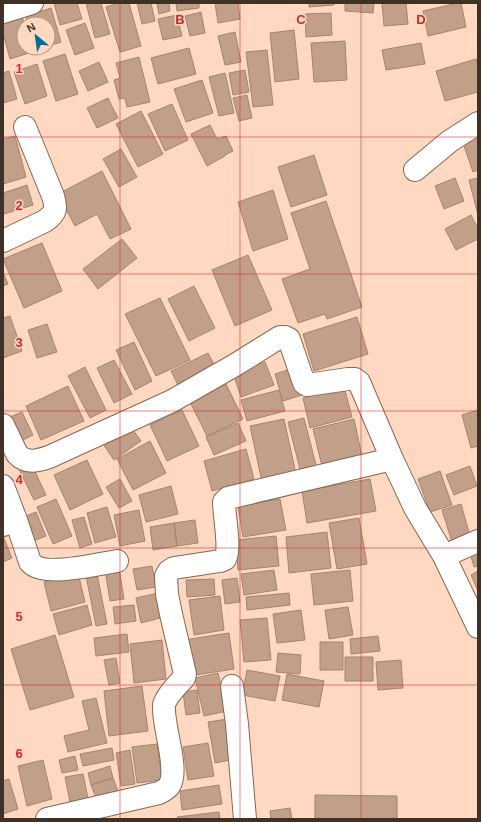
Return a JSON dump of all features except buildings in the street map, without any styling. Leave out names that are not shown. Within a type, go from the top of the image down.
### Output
[{"type":"street","points":[[3,12],[32,3]]},
{"type":"street","points":[[415,170],[450,141],[478,123]]},
{"type":"street","points":[[3,241],[51,217],[54,214],[55,209],[53,196],[25,127]]},
{"type":"street","points":[[5,438],[17,454],[23,459],[38,461],[172,401],[284,337],[289,339],[304,383],[307,385],[348,379],[355,379],[359,382],[415,508],[444,556],[478,627]]},
{"type":"street","points":[[47,819],[159,793],[168,788],[170,785],[173,771],[164,705],[167,698],[184,678],[185,674],[170,614],[166,576],[169,571],[174,568],[225,559],[227,554],[225,500],[231,497],[392,459]]},
{"type":"street","points":[[3,486],[9,522],[30,562],[36,567],[54,571],[117,561]]},
{"type":"street","points":[[444,556],[478,541]]},
{"type":"street","points":[[232,686],[237,724],[245,819]]}]
